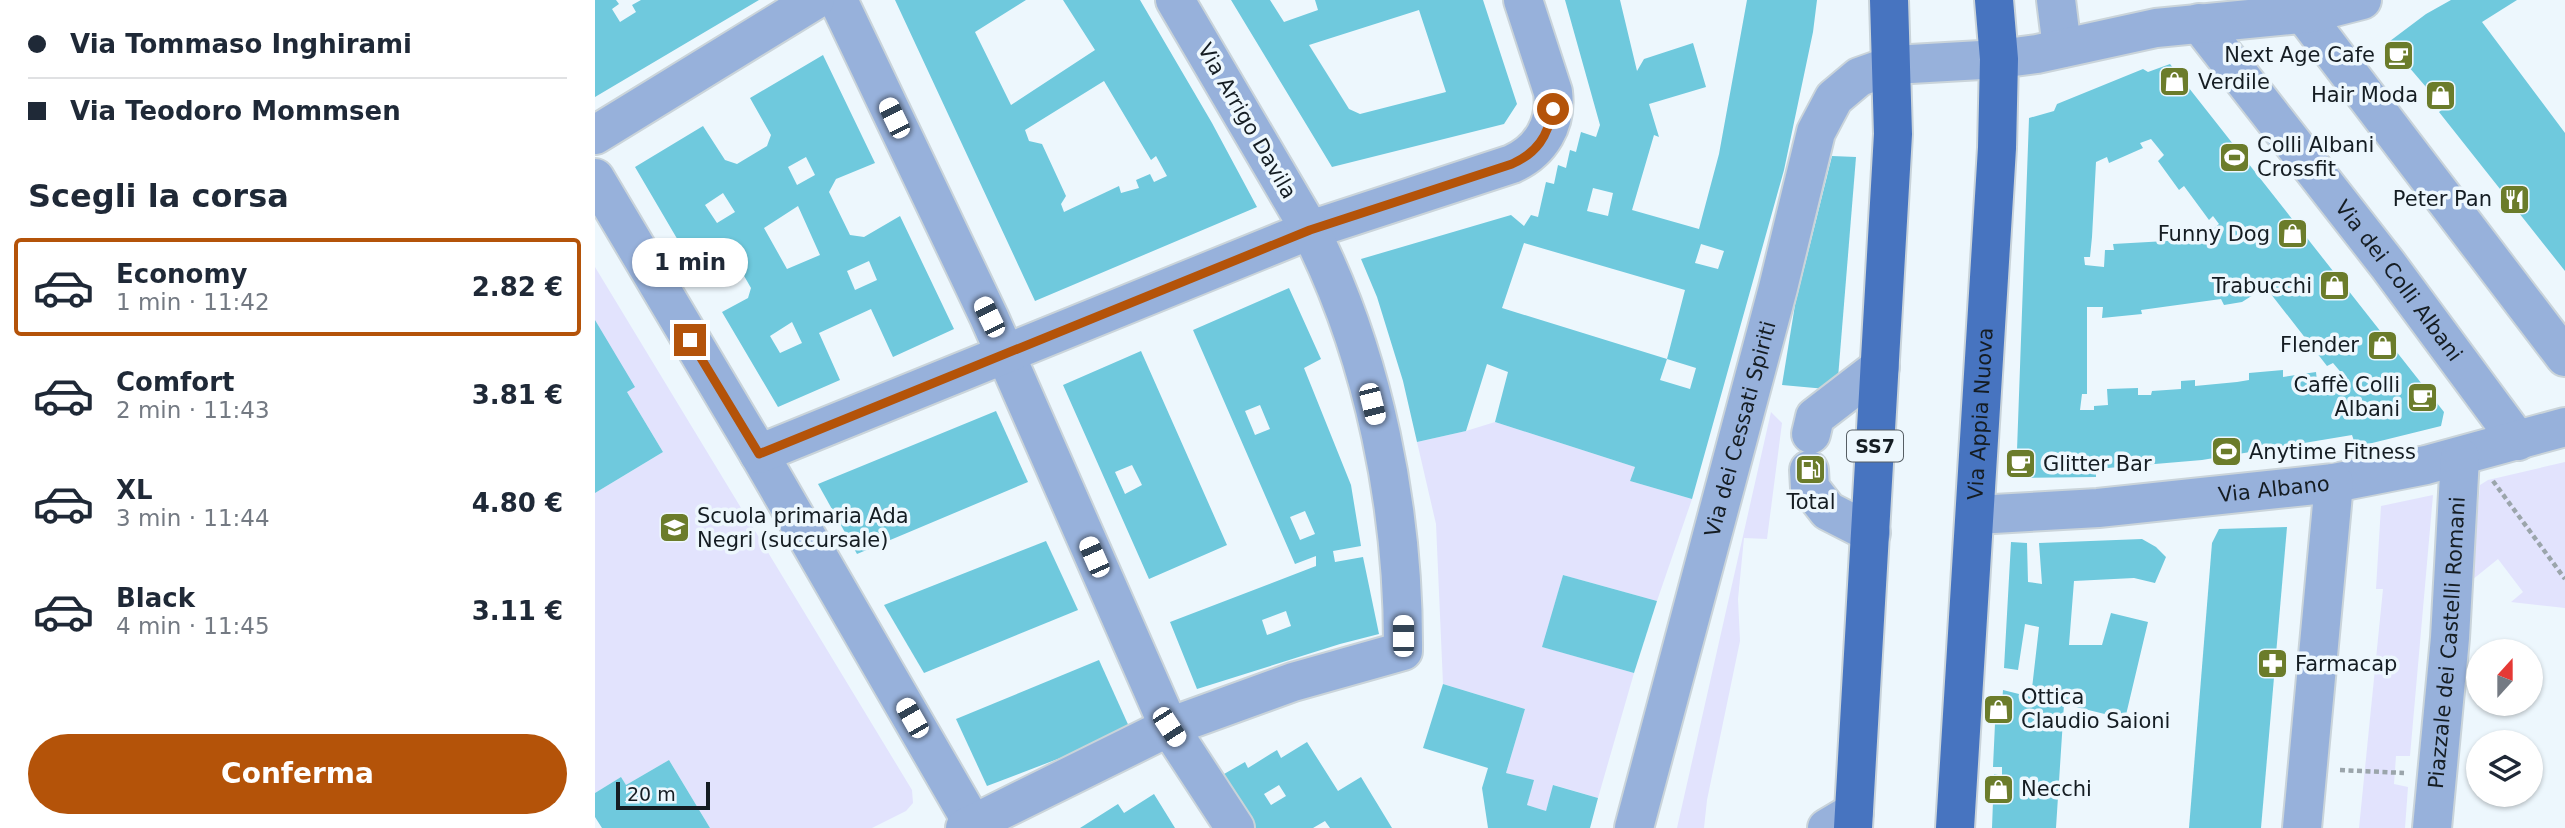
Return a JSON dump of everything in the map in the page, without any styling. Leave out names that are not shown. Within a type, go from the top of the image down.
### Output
[{"type":"main road","name":"SS7","points":[[1845,823],[1871,533],[1893,134],[1889,0]]},
{"type":"main road","name":"Via Appia Nuova","points":[[1955,828],[1998,139],[1999,59],[1994,0]]},
{"type":"street","points":[[595,135],[815,0]]},
{"type":"street","points":[[838,0],[1005,354],[1169,727],[1235,828]]},
{"type":"street","name":"Via Arrigo Davila","points":[[1169,727],[1293,682],[1403,651],[1399,550],[1394,507],[1351,323],[1310,230],[1175,0]]},
{"type":"street","points":[[759,454],[1310,230],[1512,164],[1533,152],[1546,132],[1553,109],[1553,92],[1523,0]]},
{"type":"street","points":[[2056,0],[2062,48]]},
{"type":"street","name":"Via dei Cessati Spiriti","points":[[1634,828],[1778,288],[1816,132],[1825,111],[1842,89],[1859,77],[1893,65],[1999,59],[2062,48],[2159,14],[2199,23],[2362,0]]},
{"type":"street","points":[[2298,7],[2565,357]]},
{"type":"street","name":"Via dei Colli Albani","points":[[2199,23],[2388,265],[2518,441]]},
{"type":"street","points":[[595,178],[759,454],[969,826],[1169,727]]},
{"type":"street","points":[[1871,533],[1828,511],[1810,488],[1810,452],[1815,417],[1879,367]]},
{"type":"street","name":"Via Albano","points":[[1976,515],[2157,503],[2334,483],[2460,457],[2565,426]]},
{"type":"street","name":"Piazzale dei Castelli Romani","points":[[2432,828],[2450,638],[2460,457]]},
{"type":"street","points":[[2302,828],[2334,483]]},
{"type":"path","points":[[2460,457],[2490,477],[2565,579]]},
{"type":"path","points":[[2358,771],[2415,773]]},
{"type":"shaded area","name":"Scuola primaria Ada Negri (succursale)","points":[[595,267],[912,790],[913,803],[906,811],[872,828],[710,828],[669,760],[626,785],[621,777],[595,793],[595,493],[663,452],[627,392],[595,320]]},
{"type":"shaded area","points":[[1771,412],[1782,423],[1767,539],[1744,538],[1738,599],[1740,641],[1707,800],[1704,828],[1677,828]]},
{"type":"shaded area","points":[[1495,422],[1635,467],[1630,481],[1692,499],[1657,601],[1563,575],[1543,647],[1634,673],[1598,798],[1554,785],[1546,811],[1527,805],[1533,780],[1506,773],[1525,709],[1443,684],[1436,524],[1417,442]]},
{"type":"shaded area","points":[[2565,462],[2565,608],[2511,602],[2523,592],[2498,559],[2472,580],[2480,485],[2488,480]]},
{"type":"shaded area","points":[[2433,495],[2410,756],[2396,756],[2394,784],[2408,787],[2405,828],[2359,828],[2383,589],[2376,589],[2381,506]]},
{"type":"building","points":[[595,0],[616,0],[619,4],[612,9],[620,22],[636,12],[632,5],[641,0],[759,0],[595,97]]},
{"type":"building","points":[[895,0],[1026,0],[975,32],[1011,105],[1095,50],[1063,0],[1140,0],[1212,123],[1257,207],[1035,301]],"holes":[[[1104,81],[1151,160],[1156,156],[1167,176],[1154,182],[1150,174],[1136,180],[1139,188],[1121,193],[1119,186],[1064,212],[1061,204],[1066,196],[1042,144],[1029,141],[1025,130]]]},
{"type":"building","points":[[1231,0],[1270,0],[1284,22],[1318,10],[1315,0],[1483,0],[1517,104],[1504,124],[1332,167]],"holes":[[[1419,10],[1446,92],[1360,114],[1349,109],[1309,45]]]},
{"type":"building","points":[[1565,0],[1620,0],[1637,71],[1644,59],[1693,43],[1706,87],[1649,104],[1659,137],[1654,135],[1632,210],[1699,229],[1719,154],[1747,0],[1817,0],[1813,32],[1784,170],[1692,499],[1630,481],[1635,467],[1495,422],[1508,372],[1487,364],[1466,431],[1417,442],[1403,381],[1377,297],[1361,259],[1511,215],[1524,226],[1531,215],[1538,217],[1546,182],[1554,184],[1558,165],[1566,168],[1570,150],[1576,152],[1581,132],[1596,137],[1600,125]],"holes":[[[1593,188],[1613,193],[1608,216],[1587,211]],[[1524,243],[1685,290],[1667,359],[1502,308]],[[1701,244],[1724,251],[1718,269],[1695,263]],[[1667,359],[1696,368],[1690,389],[1660,380]]]},
{"type":"building","points":[[2451,0],[2517,0],[2482,22],[2565,133],[2565,271],[2439,112],[2444,108],[2386,44],[2426,14]]},
{"type":"building","points":[[823,55],[875,163],[836,179],[829,192],[850,235],[864,237],[900,216],[954,329],[893,357],[871,309],[819,333],[840,380],[778,407],[722,312],[748,298],[751,288],[727,246],[715,245],[689,259],[635,167],[703,126],[725,160],[737,164],[767,146],[771,135],[750,98]],"holes":[[[806,157],[815,175],[797,185],[788,167]],[[723,193],[735,212],[717,223],[705,205]],[[798,206],[820,255],[787,269],[764,228]],[[869,261],[877,280],[855,290],[847,271]],[[792,322],[802,343],[780,353],[770,336]]]},
{"type":"building","points":[[2170,64],[2444,412],[2441,426],[2356,447],[2352,435],[2202,460],[2096,469],[2096,477],[2016,478],[2029,118],[2054,111],[2057,104],[2143,69],[2148,72]],"holes":[[[2151,139],[2164,155],[2158,161],[2179,190],[2184,186],[2209,220],[2213,216],[2219,224],[2202,239],[2113,244],[2114,250],[2105,250],[2104,267],[2085,265],[2084,257],[2090,257],[2096,162],[2107,157],[2109,163],[2143,148],[2140,143]],[[2260,280],[2327,366],[2333,363],[2344,376],[2317,381],[2316,372],[2283,377],[2283,370],[2249,373],[2249,380],[2237,382],[2195,386],[2195,380],[2181,381],[2181,389],[2152,391],[2151,395],[2138,395],[2138,388],[2107,389],[2108,405],[2094,406],[2094,410],[2080,410],[2082,394],[2087,394],[2087,307],[2103,307],[2102,318],[2142,314],[2141,310],[2221,299],[2224,305],[2242,302],[2261,290],[2254,285]]]},
{"type":"building","points":[[1832,156],[1856,157],[1837,390],[1782,385],[1795,305]]},
{"type":"building","points":[[1289,288],[1321,359],[1304,368],[1351,485],[1361,546],[1333,551],[1335,562],[1363,557],[1379,634],[1197,689],[1170,622],[1316,566],[1316,556],[1295,564],[1193,330]],"holes":[[[1260,405],[1270,429],[1255,435],[1245,411]],[[1305,511],[1315,534],[1300,540],[1290,517]],[[1286,611],[1291,626],[1267,635],[1262,620]]]},
{"type":"building","points":[[595,320],[635,387],[627,392],[663,452],[595,493]]},
{"type":"building","points":[[1141,351],[1227,545],[1149,579],[1063,385]],"holes":[[[1132,465],[1142,485],[1125,494],[1115,472]]]},
{"type":"building","points":[[996,411],[1028,482],[857,554],[818,484]]},
{"type":"building","points":[[2287,527],[2261,828],[2189,828],[2212,543],[2219,529]]},
{"type":"building","points":[[2142,539],[2166,557],[2155,583],[2134,578],[2074,581],[2069,645],[2102,645],[2111,613],[2148,622],[2125,719],[2064,704],[2056,828],[1992,828],[1994,774],[2002,776],[2002,767],[1993,767],[1996,702],[2002,703],[2003,690],[2031,697],[2039,627],[2025,624],[2018,670],[2004,668],[2011,542],[2027,543],[2028,582],[2042,584],[2039,543]]},
{"type":"building","points":[[1046,541],[1078,610],[924,673],[884,605]]},
{"type":"building","points":[[1563,575],[1657,601],[1634,673],[1542,647]]},
{"type":"building","points":[[1099,660],[1131,731],[987,786],[956,719]]},
{"type":"building","points":[[1443,684],[1525,709],[1506,773],[1534,780],[1527,805],[1546,811],[1553,785],[1598,798],[1590,828],[1488,828],[1482,788],[1488,768],[1423,748]]},
{"type":"building","points":[[1307,742],[1338,791],[1361,777],[1392,828],[1330,828],[1325,821],[1313,828],[1248,828],[1217,778],[1245,762],[1248,768],[1277,750],[1281,758]],"holes":[[[1279,785],[1286,796],[1271,805],[1264,794]]]},
{"type":"building","points":[[669,760],[710,828],[602,828],[595,817],[595,793],[621,777],[626,785]]},
{"type":"building","points":[[1154,794],[1175,828],[1080,828],[1118,804],[1124,813]]},
{"type":"place","name":"Next Age Cafe","points":[[2398,55]]},
{"type":"place","name":"Verdile","points":[[2175,82]]},
{"type":"place","name":"Hair Moda","points":[[2441,95]]},
{"type":"place","name":"Colli Albani Crossfit","points":[[2234,157]]},
{"type":"place","name":"Peter Pan","points":[[2515,199]]},
{"type":"place","name":"Funny Dog","points":[[2293,234]]},
{"type":"place","name":"Trabucchi","points":[[2335,286]]},
{"type":"place","name":"Flender","points":[[2382,345]]},
{"type":"place","name":"Caffè Colli Albani","points":[[2423,397]]},
{"type":"place","name":"Anytime Fitness","points":[[2226,452]]},
{"type":"place","name":"Glitter Bar","points":[[2020,464]]},
{"type":"place","name":"Total","points":[[1811,470]]},
{"type":"place","name":"Scuola primaria Ada Negri (succursale)","points":[[674,528]]},
{"type":"place","name":"Farmacap","points":[[2272,664]]},
{"type":"place","name":"Ottica Claudio Saioni","points":[[1998,709]]},
{"type":"place","name":"Necchi","points":[[1998,789]]},
{"type":"route","points":[[690,340],[759,454],[1310,230],[1512,164],[1538,147],[1553,109]]}]
